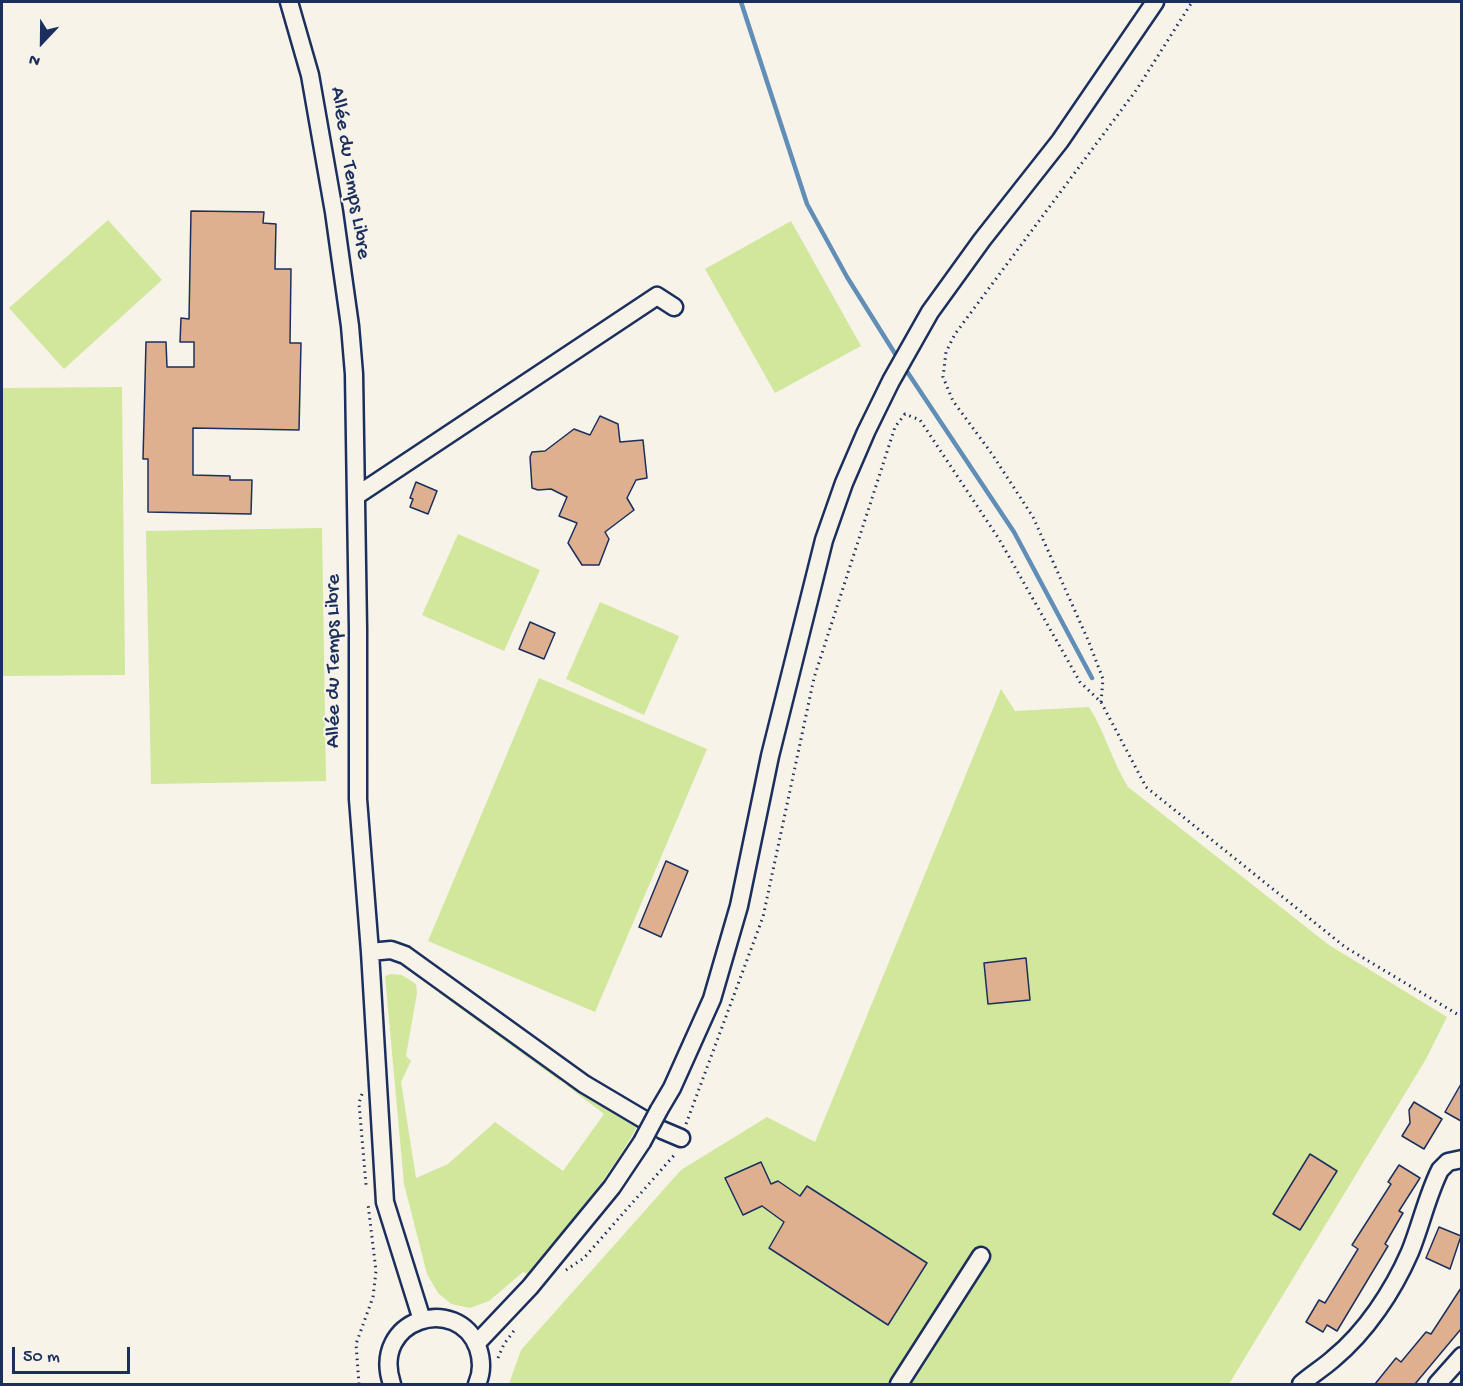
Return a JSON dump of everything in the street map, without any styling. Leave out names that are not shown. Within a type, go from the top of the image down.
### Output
[{"type":"street","name":"Allée du Temps Libre","points":[[289,2],[310,75],[334,212],[350,326],[354,374],[358,799],[385,1202],[422,1320]]},
{"type":"street","points":[[1126,43],[1144,2]]},
{"type":"street","points":[[476,1344],[530,1287],[612,1187],[642,1142],[672,1088],[712,999],[739,906],[773,745],[824,540],[844,483],[891,381],[930,312],[982,240],[1060,141],[1155,2]]},
{"type":"street","points":[[356,496],[657,296],[674,307]]},
{"type":"street","points":[[370,952],[391,950],[405,955],[584,1084],[643,1119]]},
{"type":"street","points":[[662,1130],[681,1138]]},
{"type":"street","points":[[1300,1384],[1349,1344],[1381,1303],[1411,1250],[1440,1170],[1448,1162],[1461,1159]]},
{"type":"street","points":[[899,1384],[981,1256]]},
{"type":"street","points":[[392,1384],[388,1374],[387,1360],[391,1346],[399,1334],[409,1325],[422,1320],[438,1318],[454,1322],[467,1331],[476,1344],[481,1367],[479,1382]]},
{"type":"street","points":[[1437,1384],[1461,1356]]},
{"type":"path","points":[[1101,702],[1103,679],[1088,639],[1033,517],[992,454],[953,401],[943,377],[946,352],[955,334],[1137,89],[1192,2]]},
{"type":"path","points":[[905,414],[920,420],[999,539],[1080,682],[1101,702],[1146,787],[1345,947],[1461,1017]]},
{"type":"green space","points":[[108,220],[162,280],[64,369],[9,308]]},
{"type":"green space","points":[[791,221],[861,346],[775,393],[705,269]]},
{"type":"green space","points":[[122,387],[125,675],[2,676],[2,388]]},
{"type":"green space","points":[[322,528],[326,781],[151,784],[146,531]]},
{"type":"green space","points":[[458,534],[540,570],[504,651],[422,615]]},
{"type":"green space","points":[[600,602],[679,636],[644,715],[566,679]]},
{"type":"green space","points":[[539,678],[707,749],[595,1012],[428,941]]},
{"type":"green space","points":[[1001,689],[1015,711],[1089,707],[1128,787],[1329,945],[1447,1017],[1426,1059],[1229,1384],[509,1384],[521,1350],[681,1170],[767,1117],[815,1142]]},
{"type":"green space","points":[[402,975],[416,984],[417,993],[406,1056],[411,1061],[401,1082],[416,1178],[448,1164],[495,1122],[563,1171],[604,1114],[566,1085],[571,1082],[639,1123],[601,1183],[527,1274],[523,1272],[489,1301],[470,1308],[451,1304],[438,1293],[427,1274],[404,1184],[385,976]]},
{"type":"green space","points":[[439,982],[567,1071],[560,1081],[439,993]]},
{"type":"building","points":[[191,211],[264,212],[263,223],[276,224],[275,269],[291,269],[290,343],[301,343],[299,430],[193,428],[193,475],[230,476],[230,480],[252,480],[251,514],[148,512],[148,459],[143,459],[146,342],[166,342],[167,367],[194,367],[194,342],[180,342],[181,318],[189,319]]},
{"type":"building","points":[[600,416],[618,424],[620,442],[643,440],[647,478],[636,480],[627,498],[634,510],[605,532],[609,539],[599,565],[582,565],[568,543],[577,523],[559,516],[567,497],[551,489],[532,488],[530,457],[532,452],[545,451],[574,429],[590,435]]},
{"type":"building","points":[[416,482],[437,491],[428,514],[410,507],[413,499],[410,498]]},
{"type":"building","points":[[530,622],[555,633],[544,659],[519,649]]},
{"type":"building","points":[[666,861],[688,871],[661,937],[639,927]]},
{"type":"building","points":[[1026,958],[1030,1000],[988,1004],[984,963]]},
{"type":"building","points":[[1461,1084],[1461,1121],[1445,1112]]},
{"type":"building","points":[[1414,1102],[1442,1119],[1424,1149],[1402,1136],[1410,1123],[1409,1110]]},
{"type":"building","points":[[1310,1154],[1337,1171],[1300,1230],[1273,1214]]},
{"type":"building","points":[[761,1162],[771,1184],[778,1181],[800,1196],[807,1186],[927,1263],[888,1325],[769,1248],[784,1222],[762,1206],[743,1215],[725,1178]]},
{"type":"building","points":[[1399,1165],[1420,1178],[1399,1211],[1403,1213],[1385,1244],[1388,1246],[1337,1331],[1327,1325],[1323,1332],[1306,1322],[1319,1300],[1325,1303],[1358,1249],[1352,1245],[1391,1184],[1388,1182]]},
{"type":"building","points":[[1439,1227],[1461,1236],[1450,1269],[1426,1258]]},
{"type":"building","points":[[1461,1288],[1461,1329],[1415,1384],[1375,1384],[1396,1358],[1401,1362],[1426,1332],[1431,1334]]},
{"type":"waterway","points":[[741,2],[807,204],[847,277],[899,360]]},
{"type":"waterway","points":[[904,367],[1014,532],[1092,678]]}]
